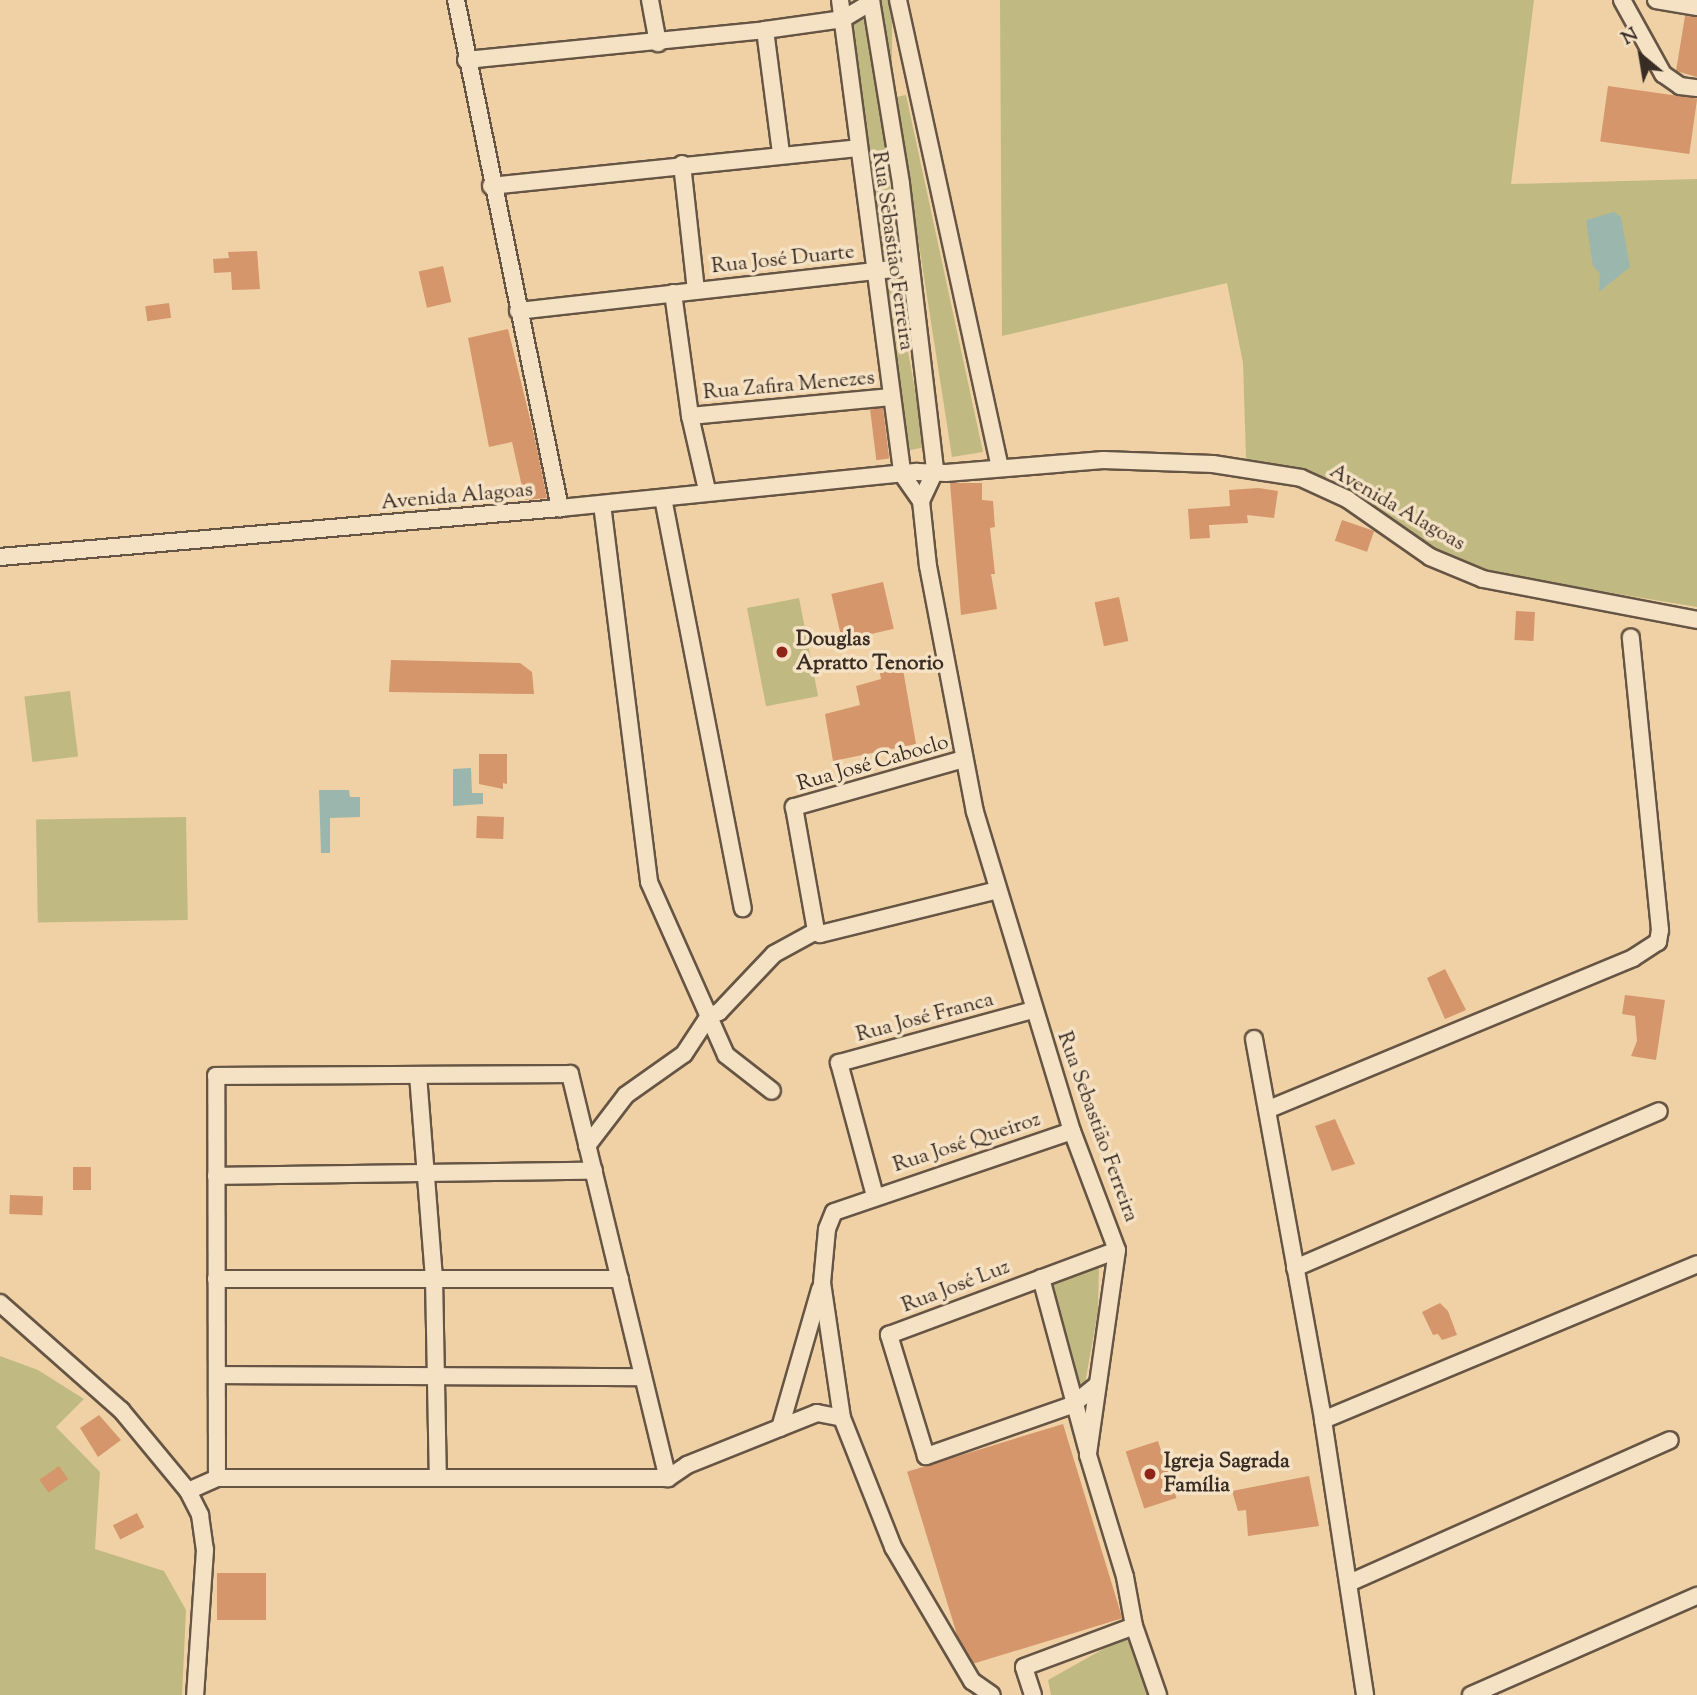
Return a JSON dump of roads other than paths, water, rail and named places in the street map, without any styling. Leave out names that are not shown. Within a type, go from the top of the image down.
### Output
[{"type":"street","points":[[456,0],[491,186],[560,508]]},
{"type":"street","points":[[650,0],[658,43]]},
{"type":"street","name":"Rua Sebastião Ferreira","points":[[840,0],[891,397],[910,473],[921,501],[928,566],[964,759],[998,890],[1034,1010],[1072,1131],[1117,1250],[1088,1455],[1125,1577],[1134,1626],[1158,1695]]},
{"type":"street","points":[[898,0],[1000,467]]},
{"type":"street","points":[[1622,0],[1663,74],[1680,86],[1697,88]]},
{"type":"street","points":[[1656,0],[1697,7]]},
{"type":"street","points":[[466,60],[658,43],[843,19],[871,1]]},
{"type":"street","name":"Rua Sebastião Ferreira","points":[[871,1],[887,93],[941,472]]},
{"type":"street","points":[[765,30],[781,153]]},
{"type":"street","points":[[887,93],[917,85]]},
{"type":"street","points":[[491,186],[781,153],[857,148]]},
{"type":"street","points":[[682,164],[696,290]]},
{"type":"street","name":"Rua José Duarte","points":[[517,311],[910,267]]},
{"type":"street","points":[[673,293],[691,416],[707,490]]},
{"type":"street","name":"Rua Zafira Menezes","points":[[691,416],[891,397]]},
{"type":"street","name":"Avenida Alagoas","points":[[0,556],[560,508],[663,498],[707,490],[910,473],[1116,461],[1213,464],[1301,478],[1347,499],[1430,557],[1483,579],[1697,621]]},
{"type":"street","points":[[921,501],[941,472]]},
{"type":"street","points":[[663,498],[743,908]]},
{"type":"street","points":[[602,504],[649,881],[726,1055],[772,1091]]},
{"type":"street","points":[[1269,1109],[1633,958],[1658,942],[1660,930],[1631,637]]},
{"type":"street","name":"Rua José Caboclo","points":[[817,933],[794,807],[964,759]]},
{"type":"street","points":[[587,1146],[626,1095],[684,1054],[709,1016],[719,1012],[774,954],[817,933],[998,890]]},
{"type":"street","name":"Rua José Franca","points":[[875,1196],[839,1063],[1034,1010]]},
{"type":"street","points":[[1254,1039],[1269,1109],[1323,1420],[1365,1695]]},
{"type":"street","points":[[217,1478],[216,1076],[570,1074],[668,1478]]},
{"type":"street","points":[[418,1075],[428,1172],[434,1277],[434,1377],[439,1478]]},
{"type":"street","points":[[1295,1268],[1658,1111]]},
{"type":"street","name":"Rua José Queiroz","points":[[822,1283],[827,1228],[834,1212],[1072,1131]]},
{"type":"street","points":[[216,1177],[594,1171]]},
{"type":"street","name":"Rua José Luz","points":[[1073,1405],[926,1457],[889,1335],[1117,1250]]},
{"type":"street","points":[[1323,1420],[1697,1264]]},
{"type":"street","points":[[1041,1278],[1088,1455]]},
{"type":"street","points":[[216,1279],[620,1279]]},
{"type":"street","points":[[822,1283],[842,1418],[893,1547],[972,1681],[992,1695]]},
{"type":"street","points":[[780,1428],[822,1283]]},
{"type":"street","points":[[0,1303],[121,1410],[188,1491],[200,1515],[205,1550],[195,1695]]},
{"type":"street","points":[[217,1375],[643,1377]]},
{"type":"street","points":[[1073,1405],[1097,1385]]},
{"type":"street","points":[[188,1491],[217,1478],[668,1478],[687,1465],[817,1413],[842,1418]]},
{"type":"street","points":[[1349,1583],[1670,1440]]},
{"type":"street","points":[[1471,1695],[1697,1596]]},
{"type":"street","points":[[1033,1695],[1024,1667],[1134,1626]]},
{"type":"place","name":"Douglas Apratto Tenorio","points":[[782,652]]},
{"type":"place","name":"Igreja Sagrada Família","points":[[1150,1474]]}]
